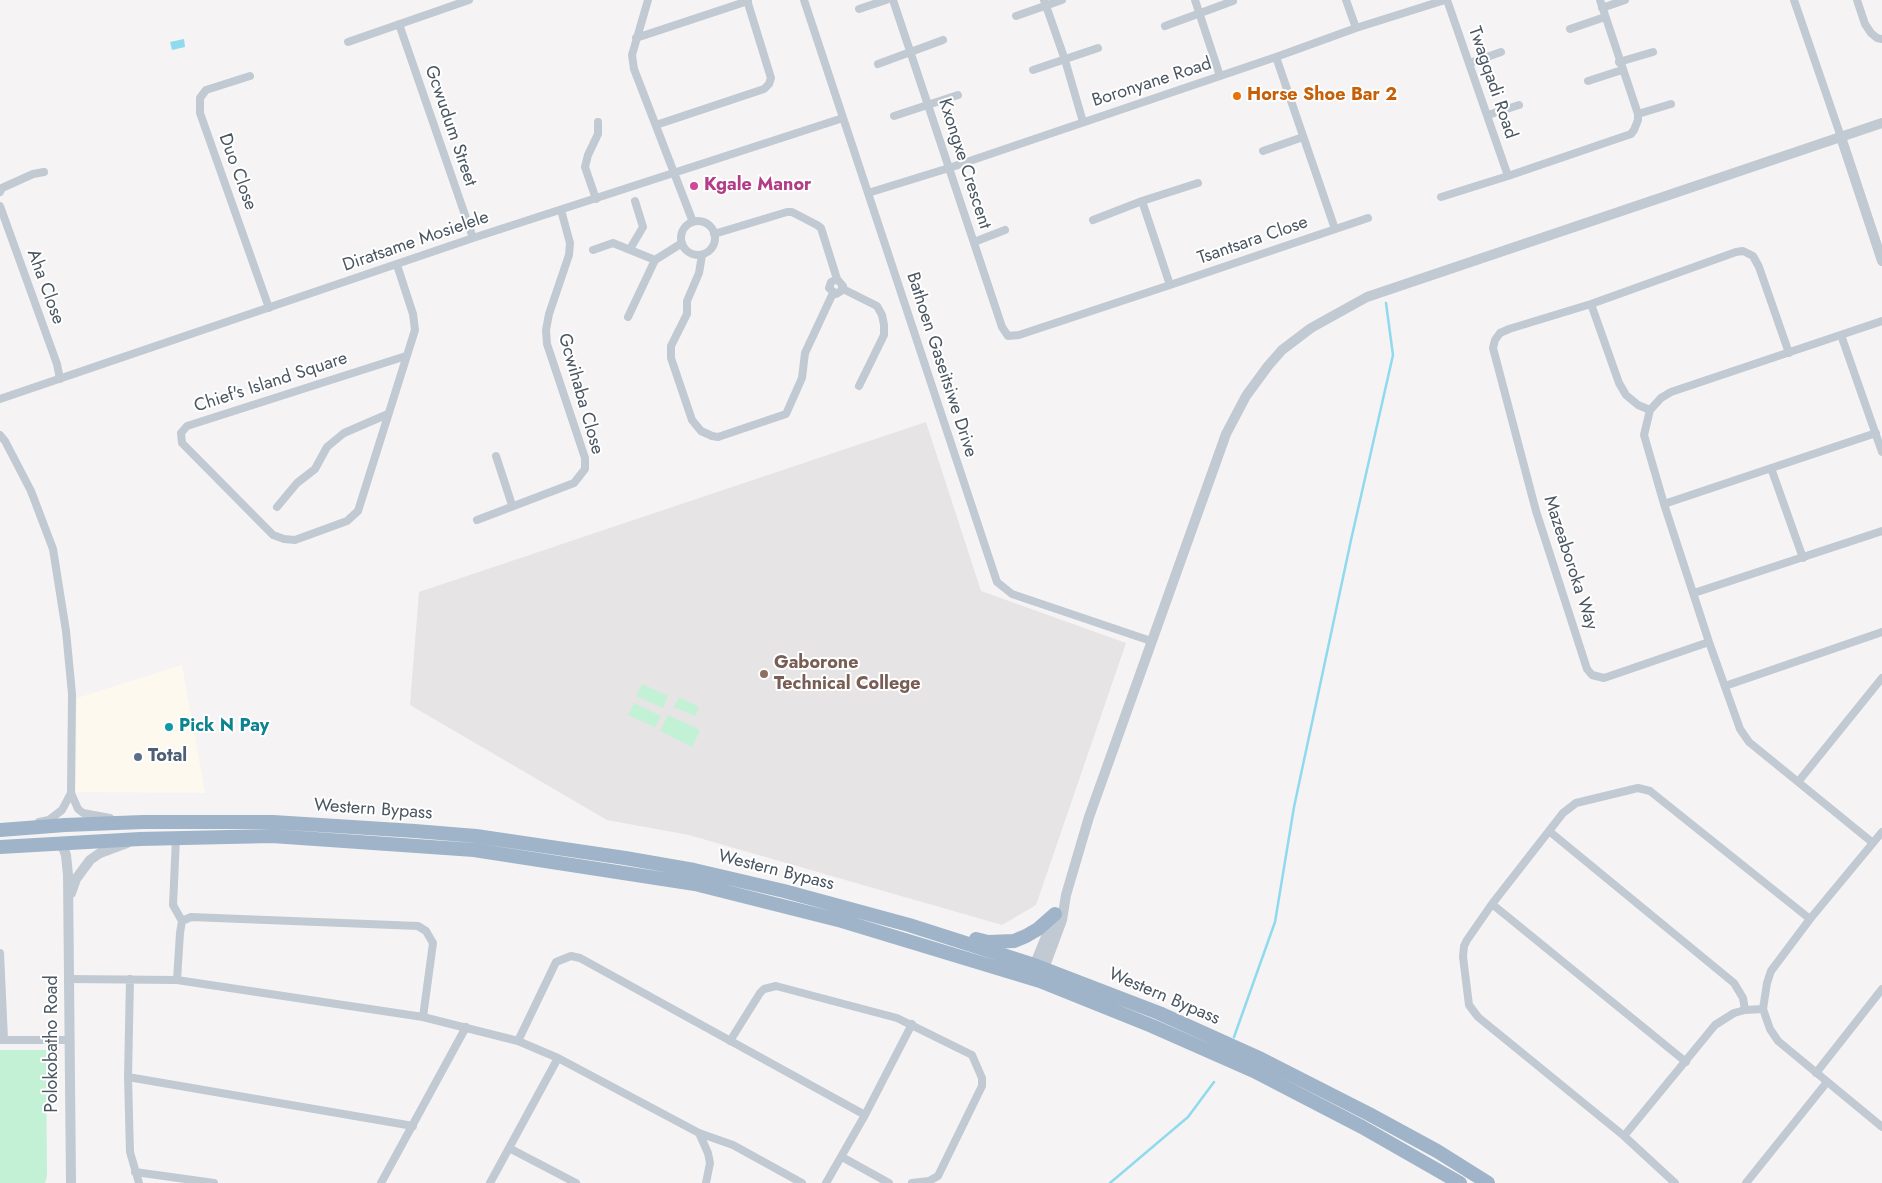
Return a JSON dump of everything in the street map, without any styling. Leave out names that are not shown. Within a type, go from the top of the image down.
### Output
[{"type":"highway","name":"Western Bypass","points":[[0,829],[143,822],[273,822],[415,830],[476,836],[625,858],[694,870],[784,891],[909,925],[1037,973],[1159,1014],[1261,1059],[1378,1119],[1437,1151],[1488,1183]]},
{"type":"highway","name":"Western Bypass","points":[[0,847],[61,842],[272,836],[474,850],[695,884],[1037,973],[1254,1071],[1362,1127],[1460,1183]]},
{"type":"highway","points":[[909,925],[988,942],[1001,942],[1014,941],[1026,936],[1038,929],[1055,914]]},
{"type":"street","points":[[348,42],[469,0]]},
{"type":"street","points":[[648,0],[632,55],[634,69],[693,222]]},
{"type":"street","points":[[636,38],[748,0],[771,78],[769,84],[764,89],[656,125]]},
{"type":"street","name":"Bathoen Gaseitsiwe Drive","points":[[804,0],[997,582],[1012,594],[1151,641]]},
{"type":"street","points":[[860,9],[886,0]]},
{"type":"street","name":"Kxongxe Crescent","points":[[893,0],[1002,327],[1008,336]]},
{"type":"street","points":[[1016,16],[1045,3],[1062,0]]},
{"type":"street","points":[[1195,0],[1220,76]]},
{"type":"street","points":[[1346,0],[1356,28]]},
{"type":"street","name":"Boronyane Road","points":[[868,192],[949,168],[1356,28],[1446,0]]},
{"type":"street","name":"Twagqadi Road","points":[[1446,0],[1470,63],[1508,176]]},
{"type":"street","points":[[1440,198],[1631,134],[1636,126],[1638,114],[1620,66],[1601,4],[1624,0]]},
{"type":"street","points":[[1794,0],[1882,261]]},
{"type":"street","points":[[1858,0],[1865,24],[1871,33],[1877,38],[1882,39]]},
{"type":"street","points":[[1165,26],[1233,2]]},
{"type":"street","points":[[1045,3],[1084,122]]},
{"type":"street","points":[[1570,29],[1605,17]]},
{"type":"street","name":"Gcwudum Street","points":[[399,24],[473,238]]},
{"type":"street","points":[[878,64],[943,40]]},
{"type":"street","points":[[1033,70],[1098,48]]},
{"type":"street","points":[[1470,63],[1501,52]]},
{"type":"street","points":[[1588,81],[1653,52]]},
{"type":"street","name":"Tsantsara Close","points":[[1008,336],[1019,335],[1335,229],[1276,57]]},
{"type":"street","name":"Duo Close","points":[[250,76],[206,90],[200,98],[200,113],[269,308]]},
{"type":"street","points":[[894,116],[958,95]]},
{"type":"street","points":[[1638,114],[1671,104]]},
{"type":"street","points":[[1488,116],[1519,105]]},
{"type":"street","name":"Diratsame Mosielele","points":[[0,398],[473,238],[843,118]]},
{"type":"street","points":[[596,199],[584,167],[598,134],[598,122]]},
{"type":"street","points":[[1037,973],[1062,920],[1066,895],[1089,817],[1218,453],[1234,415],[1268,366],[1282,350],[1310,328],[1367,297],[1882,123]]},
{"type":"street","points":[[1263,151],[1303,137]]},
{"type":"street","points":[[0,192],[2,188],[34,174],[44,172]]},
{"type":"street","points":[[1093,220],[1142,201],[1198,183]]},
{"type":"street","points":[[630,249],[642,227],[635,201]]},
{"type":"street","points":[[1142,201],[1170,285]]},
{"type":"street","name":"Aha Close","points":[[0,206],[57,364],[60,379]]},
{"type":"street","name":"Gcwihaba Close","points":[[477,520],[512,505],[574,483],[585,469],[586,458],[547,344],[546,330],[550,314],[570,255],[570,243],[561,210]]},
{"type":"street","points":[[714,234],[792,212],[821,228],[837,280],[842,282],[843,289]]},
{"type":"street","points":[[1335,229],[1368,218]]},
{"type":"street","points":[[700,221],[706,223],[712,228],[714,234],[712,247],[702,254],[689,253],[684,249],[682,243],[683,230],[693,222],[700,221]]},
{"type":"street","points":[[974,242],[1006,230]]},
{"type":"street","points":[[593,250],[613,243],[655,260]]},
{"type":"street","points":[[628,317],[655,260],[682,243]]},
{"type":"street","points":[[1650,410],[1638,405],[1626,395],[1619,383],[1590,304],[1736,252],[1748,253],[1753,256],[1759,267],[1789,353]]},
{"type":"street","points":[[702,254],[698,273],[687,301],[686,314],[672,346],[671,358],[692,420],[701,431],[712,436],[718,437],[786,414],[804,373],[805,353],[833,293]]},
{"type":"street","name":"Chief's Island Square","points":[[397,265],[413,314],[415,330],[358,511],[347,522],[295,540],[284,540],[274,534],[182,443],[181,433],[187,426],[406,356]]},
{"type":"street","points":[[833,293],[829,288],[829,284],[837,280]]},
{"type":"street","points":[[833,293],[839,293],[843,289]]},
{"type":"street","points":[[843,289],[873,302],[882,315],[884,325],[884,335],[859,386]]},
{"type":"street","name":"Mazeaboroka Way","points":[[1590,304],[1500,333],[1495,340],[1493,348],[1536,510],[1587,669],[1592,675],[1604,678],[1708,642]]},
{"type":"street","points":[[1873,843],[1749,742],[1740,729],[1708,642],[1644,435],[1650,410],[1661,398],[1671,392],[1882,321]]},
{"type":"street","points":[[1841,335],[1882,452]]},
{"type":"street","points":[[277,507],[297,483],[315,469],[327,447],[344,433],[388,414]]},
{"type":"street","points":[[1664,504],[1876,433]]},
{"type":"street","points":[[0,434],[31,491],[53,549],[66,631],[72,694],[71,793],[78,809],[89,816],[143,822]]},
{"type":"street","points":[[496,456],[512,505]]},
{"type":"street","points":[[1772,468],[1803,558]]},
{"type":"street","points":[[1694,594],[1882,531]]},
{"type":"street","points":[[1724,686],[1880,636]]},
{"type":"street","points":[[1798,782],[1882,678]]},
{"type":"street","points":[[1675,1183],[1624,1136],[1478,1017],[1469,1004],[1464,957],[1464,946],[1467,940],[1549,830],[1576,802],[1638,788],[1650,791],[1810,919]]},
{"type":"street","points":[[0,829],[49,820],[62,810],[71,793]]},
{"type":"street","points":[[1549,830],[1734,983],[1743,998],[1744,1010]]},
{"type":"street","points":[[1882,832],[1810,919],[1771,971],[1763,1009],[1770,1029],[1778,1041],[1882,1126]]},
{"type":"street","points":[[176,838],[173,905],[182,921],[177,980]]},
{"type":"street","points":[[68,904],[76,879],[90,860],[100,853],[140,839]]},
{"type":"street","name":"Polokobatho Road","points":[[61,842],[67,863],[68,904],[70,1040],[69,1181]]},
{"type":"street","points":[[1037,973],[1055,914],[1066,895]]},
{"type":"street","points":[[1492,904],[1686,1062]]},
{"type":"street","points":[[182,921],[191,917],[418,926],[426,931],[433,943],[423,1017]]},
{"type":"street","points":[[0,953],[2,1040],[70,1040]]},
{"type":"street","points":[[518,1041],[556,962],[571,956],[580,958],[865,1114]]},
{"type":"street","points":[[68,979],[177,980],[423,1017],[518,1041],[558,1058],[699,1133],[733,1145],[802,1183]]},
{"type":"street","points":[[130,979],[128,1077],[130,1152],[139,1183]]},
{"type":"street","points":[[730,1041],[760,993],[764,989],[776,986],[889,1015],[912,1024],[972,1055],[982,1078],[982,1086],[938,1176],[929,1181],[912,1183]]},
{"type":"street","points":[[1816,1073],[1880,994]]},
{"type":"street","points":[[1624,1136],[1715,1026],[1729,1016],[1744,1010],[1763,1009]]},
{"type":"street","points":[[826,1183],[842,1157],[912,1024]]},
{"type":"street","points":[[381,1183],[466,1027]]},
{"type":"street","points":[[490,1183],[558,1058]]},
{"type":"street","points":[[128,1077],[413,1126]]},
{"type":"street","points":[[1746,1183],[1827,1082]]},
{"type":"street","points":[[699,1133],[708,1153],[710,1163],[706,1183]]},
{"type":"street","points":[[509,1148],[576,1183]]},
{"type":"street","points":[[842,1157],[889,1183]]},
{"type":"street","points":[[135,1172],[214,1183]]},
{"type":"shaded area","name":"Gaborone Technical College","points":[[926,422],[981,591],[1126,643],[1036,905],[1002,925],[689,835],[607,820],[410,705],[419,592]]},
{"type":"shaded area","points":[[182,665],[205,793],[76,792],[77,698]]},
{"type":"green space","points":[[642,684],[668,696],[663,708],[636,696]]},
{"type":"green space","points":[[679,697],[699,707],[695,716],[674,707]]},
{"type":"green space","points":[[634,703],[661,716],[655,727],[628,715]]},
{"type":"green space","points":[[668,715],[700,730],[692,747],[660,731]]},
{"type":"green space","points":[[0,1050],[46,1050],[47,1176],[45,1183],[0,1183]]},
{"type":"water","points":[[184,39],[185,47],[172,50],[170,42]]},
{"type":"waterway","points":[[1234,1037],[1275,922],[1294,807],[1393,355],[1386,303]]},
{"type":"waterway","points":[[1110,1183],[1188,1117],[1214,1082]]},
{"type":"place","name":"Horse Shoe Bar 2","points":[[1237,96]]},
{"type":"place","name":"Kgale Manor","points":[[694,186]]},
{"type":"place","name":"Gaborone Technical College","points":[[764,674]]},
{"type":"place","name":"Pick N Pay","points":[[169,727]]},
{"type":"place","name":"Total","points":[[138,757]]}]
